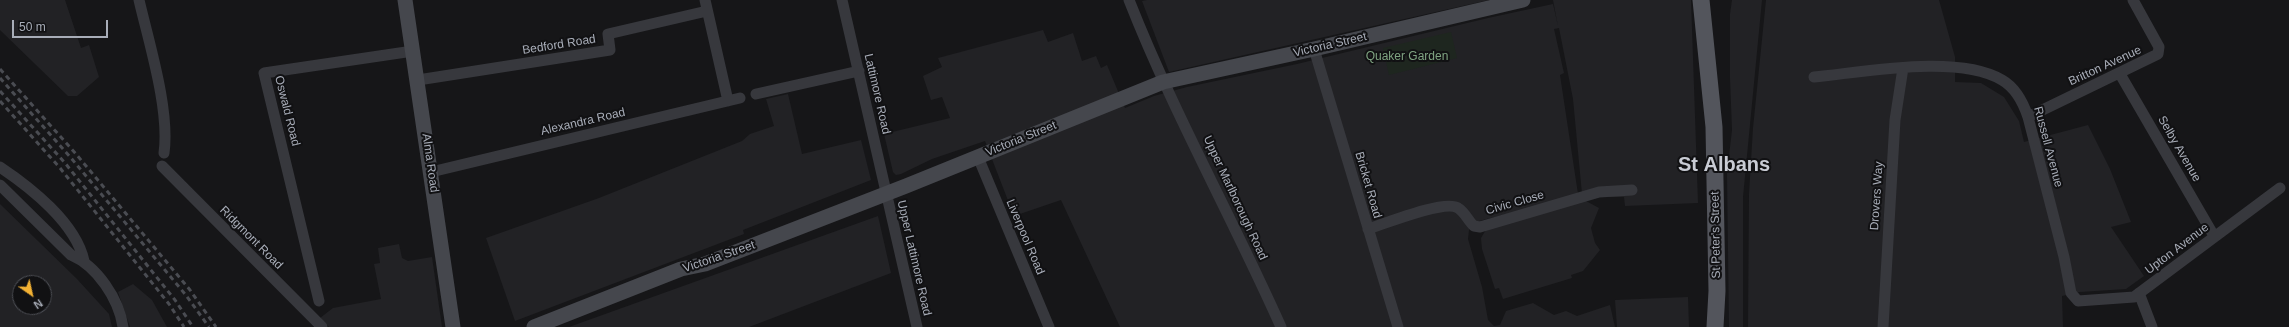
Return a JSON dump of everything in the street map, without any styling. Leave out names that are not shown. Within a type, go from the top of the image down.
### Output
[{"type":"main road","name":"Alma Road","points":[[405,0],[454,327]]},
{"type":"main road","name":"Victoria Street","points":[[534,327],[682,269],[705,264],[885,194],[1163,82],[1314,49],[1522,0]]},
{"type":"main road","name":"St Peter's Street","points":[[1701,0],[1714,127],[1717,217],[1715,327]]},
{"type":"street","points":[[139,0],[159,88],[164,128],[164,153]]},
{"type":"street","name":"Lattimore Road","points":[[842,0],[859,71],[885,194]]},
{"type":"street","name":"Upper Marlborough Road","points":[[1129,0],[1163,82],[1210,176],[1280,327]]},
{"type":"street","name":"Britton Avenue","points":[[2028,117],[2155,57],[2160,51],[2133,0]]},
{"type":"street","points":[[706,5],[728,102]]},
{"type":"street","name":"Bedford Road","points":[[418,80],[610,50],[608,34],[706,5]]},
{"type":"street","name":"Bricket Road","points":[[1314,49],[1398,327]]},
{"type":"street","name":"Oswald Road","points":[[319,301],[264,73],[413,51]]},
{"type":"street","name":"Russell Avenue","points":[[1814,77],[1903,68],[1957,67],[1988,73],[2003,81],[2014,90],[2022,101],[2028,117],[2064,258],[2071,293],[2078,301]]},
{"type":"street","name":"Drovers Way","points":[[1883,327],[1895,120],[1903,68]]},
{"type":"street","points":[[756,94],[859,71]]},
{"type":"street","name":"Selby Avenue","points":[[2120,74],[2214,236]]},
{"type":"street","name":"Alexandra Road","points":[[431,172],[740,98]]},
{"type":"street","name":"Liverpool Road","points":[[978,157],[1049,327]]},
{"type":"street","name":"Ridgmont Road","points":[[162,166],[322,327]]},
{"type":"street","points":[[0,167],[34,192],[54,212],[81,247],[84,260],[112,296],[122,316],[123,327]]},
{"type":"street","points":[[0,185],[71,255],[84,260]]},
{"type":"street","name":"Upton Avenue","points":[[2078,301],[2134,297],[2280,188]]},
{"type":"street","name":"Civic Close","points":[[1368,229],[1437,207],[1451,205],[1458,207],[1474,226],[1480,227],[1599,192],[1632,190]]},
{"type":"street","name":"Upper Lattimore Road","points":[[885,194],[917,327]]},
{"type":"street","points":[[2140,293],[2152,327]]},
{"type":"shaded area","points":[[0,0],[65,0],[81,48],[89,45],[99,77],[77,96],[68,96],[0,30]]},
{"type":"shaded area","points":[[1489,0],[1169,72],[1142,1]]},
{"type":"shaded area","points":[[1553,0],[1691,0],[1698,203],[1625,206],[1624,197],[1600,197],[1586,201],[1599,208],[1591,228],[1595,243],[1600,250],[1583,271],[1571,275],[1572,278],[1503,299],[1499,288],[1495,289],[1482,249],[1481,238],[1487,228],[1582,194],[1573,99],[1559,28],[1554,29],[1564,73],[1560,75],[1578,194],[1563,200],[1475,222],[1469,230],[1468,239],[1482,287],[1488,320],[1494,326],[1500,325],[1506,311],[1533,303],[1554,315],[1566,311],[1577,316],[1610,305],[1615,327],[1120,327],[1061,200],[1014,216],[985,141],[932,159],[896,175],[893,172],[884,134],[950,118],[942,97],[931,100],[923,76],[942,67],[938,58],[1043,30],[1048,42],[1073,33],[1082,61],[1096,56],[1101,68],[1107,65],[1125,108],[1154,96],[1187,87],[1297,64],[1488,18],[1553,4],[1558,26]]},
{"type":"shaded area","points":[[1732,0],[1762,0],[1743,197],[1743,327],[1729,327],[1727,173],[1732,130],[1730,14]]},
{"type":"shaded area","points":[[1766,0],[1939,0],[1955,57],[1955,82],[1981,83],[2004,97],[2019,121],[2024,142],[2088,125],[2110,169],[2131,222],[2111,227],[2144,276],[2126,289],[2080,292],[2062,296],[2063,327],[1748,327],[1749,194],[1753,128]]},
{"type":"shaded area","points":[[788,94],[802,154],[861,140],[871,180],[743,230],[744,234],[515,321],[486,238],[599,198],[742,141],[750,134],[774,126],[766,99]]},
{"type":"shaded area","points":[[0,204],[77,279],[109,314],[112,327],[0,327]]},
{"type":"shaded area","points":[[878,216],[891,273],[749,327],[569,327]]},
{"type":"shaded area","points":[[399,244],[402,258],[408,261],[432,257],[442,327],[329,327],[320,318],[333,308],[381,299],[374,264],[380,263],[378,248]]},
{"type":"shaded area","points":[[133,284],[152,300],[167,327],[130,327],[118,292]]},
{"type":"shaded area","points":[[1688,297],[1689,327],[1617,327],[1615,300]]},
{"type":"green space","name":"Quaker Garden","points":[[1451,32],[1457,58],[1389,75],[1383,48]]},
{"type":"railway","points":[[0,69],[76,154],[190,290],[216,327]]},
{"type":"railway","points":[[0,78],[71,158],[185,294],[209,327]]},
{"type":"railway","points":[[0,91],[65,163],[175,300],[193,327]]},
{"type":"railway","points":[[0,101],[60,168],[169,304],[184,327]]},
{"type":"district","name":"St Albans","points":[[1724,165]]}]
